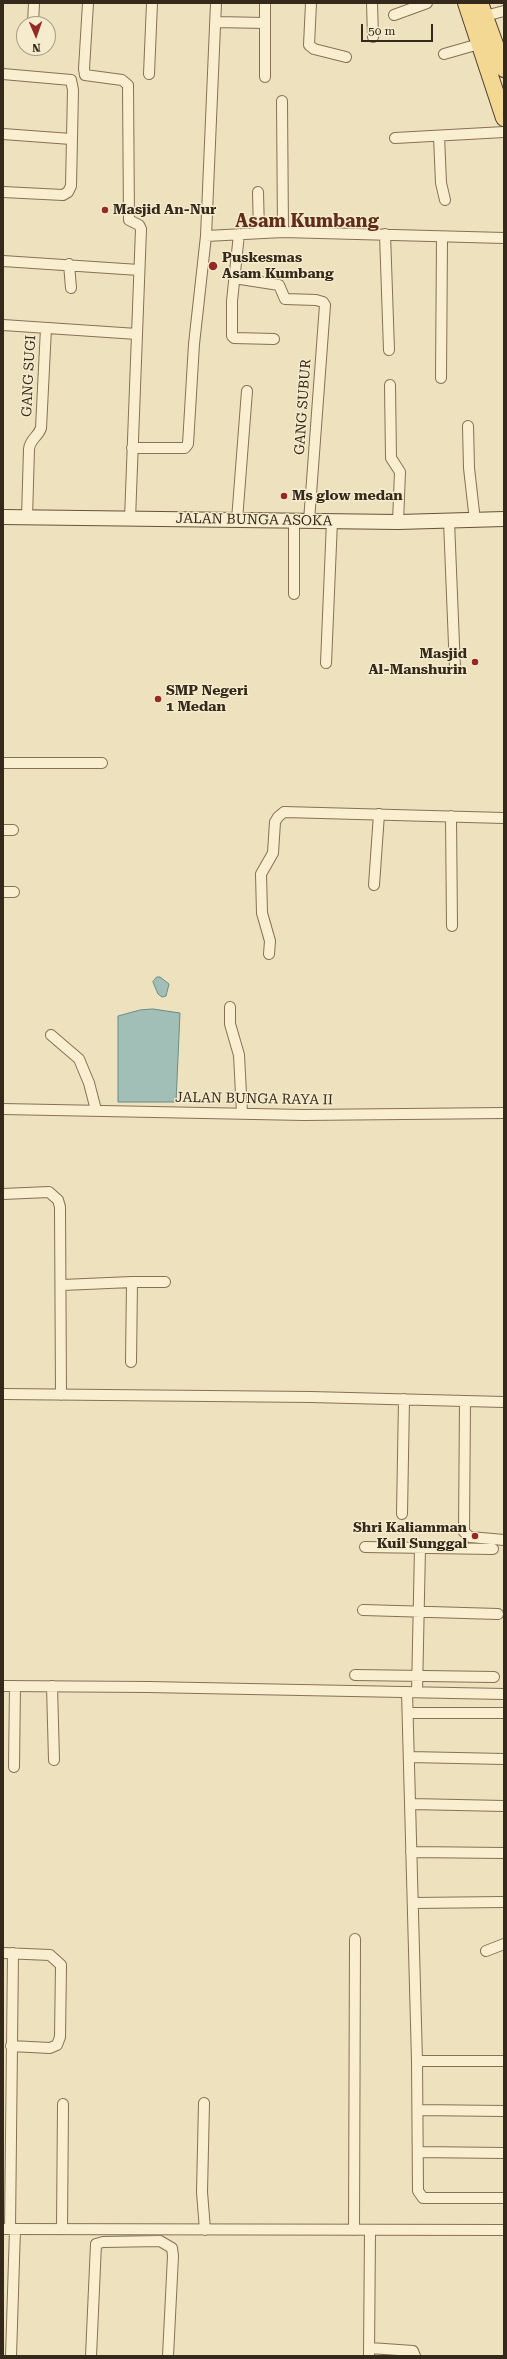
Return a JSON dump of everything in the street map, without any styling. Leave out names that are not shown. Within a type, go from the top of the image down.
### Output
[{"type":"main road","points":[[466,3],[504,118]]},
{"type":"main road","points":[[482,10],[503,63]]},
{"type":"street","points":[[33,16],[34,3]]},
{"type":"street","points":[[88,3],[84,69],[85,75],[122,80],[128,85],[129,220],[139,225],[141,229],[130,519]]},
{"type":"street","points":[[149,74],[152,3]]},
{"type":"street","points":[[132,448],[185,448],[188,444],[194,344],[206,236],[216,3]]},
{"type":"street","points":[[265,3],[265,77]]},
{"type":"street","points":[[311,3],[309,45],[314,49],[346,57]]},
{"type":"street","points":[[372,3],[373,36]]},
{"type":"street","points":[[394,15],[427,3]]},
{"type":"street","points":[[482,10],[504,11]]},
{"type":"street","points":[[216,22],[265,24]]},
{"type":"street","points":[[444,54],[479,44]]},
{"type":"street","points":[[3,74],[71,80],[73,90],[70,186],[68,192],[63,195],[3,192]]},
{"type":"street","points":[[282,101],[283,232]]},
{"type":"street","points":[[395,138],[504,132]]},
{"type":"street","points":[[3,134],[71,139]]},
{"type":"street","points":[[439,136],[441,183],[445,200]]},
{"type":"street","points":[[258,192],[259,232]]},
{"type":"street","points":[[206,236],[259,232],[283,232],[385,234],[442,238],[504,238]]},
{"type":"street","points":[[239,234],[234,278],[232,336],[234,338],[274,339]]},
{"type":"street","points":[[385,234],[389,350]]},
{"type":"street","points":[[441,378],[442,238]]},
{"type":"street","points":[[3,261],[69,264],[139,270]]},
{"type":"street","points":[[69,264],[71,288]]},
{"type":"street","name":"GANG SUBUR","points":[[234,278],[279,285],[285,299],[316,300],[323,302],[325,306],[309,521]]},
{"type":"street","points":[[3,325],[137,334]]},
{"type":"street","name":"GANG SUGI","points":[[27,518],[29,442],[39,433],[41,428],[46,328]]},
{"type":"street","points":[[390,385],[391,458],[400,472],[398,522]]},
{"type":"street","points":[[237,520],[247,391]]},
{"type":"street","points":[[468,426],[469,468],[475,521]]},
{"type":"street","name":"JALAN BUNGA ASOKA","points":[[3,517],[398,522],[504,520]]},
{"type":"street","points":[[294,521],[294,594]]},
{"type":"street","points":[[326,663],[332,521]]},
{"type":"street","points":[[449,521],[455,669]]},
{"type":"street","points":[[3,763],[102,763]]},
{"type":"street","points":[[269,954],[270,941],[262,913],[260,886],[261,874],[272,853],[278,817],[284,812],[504,818]]},
{"type":"street","points":[[374,885],[379,814]]},
{"type":"street","points":[[451,816],[452,926]]},
{"type":"street","points":[[3,892],[14,892]]},
{"type":"street","points":[[230,1007],[230,1024],[239,1055],[242,1113]]},
{"type":"street","points":[[52,1035],[79,1058],[89,1083],[96,1110]]},
{"type":"street","name":"JALAN BUNGA RAYA II","points":[[3,1109],[304,1115],[504,1113]]},
{"type":"street","points":[[3,1194],[49,1192],[58,1200],[60,1207],[62,1284],[61,1395]]},
{"type":"street","points":[[131,1362],[132,1282]]},
{"type":"street","points":[[62,1284],[165,1282]]},
{"type":"street","points":[[3,1394],[404,1399],[504,1402]]},
{"type":"street","points":[[402,1514],[404,1399]]},
{"type":"street","points":[[465,1401],[464,1532],[470,1537],[504,1540]]},
{"type":"street","points":[[365,1547],[493,1549]]},
{"type":"street","points":[[420,1548],[417,1676],[408,1713],[417,2061],[418,2191],[424,2198],[504,2198]]},
{"type":"street","points":[[363,1610],[419,1613],[498,1614]]},
{"type":"street","points":[[355,1675],[494,1677]]},
{"type":"street","points":[[3,1686],[504,1694]]},
{"type":"street","points":[[14,1768],[15,1686]]},
{"type":"street","points":[[52,1686],[54,1760]]},
{"type":"street","points":[[408,1713],[504,1713]]},
{"type":"street","points":[[410,1757],[504,1759]]},
{"type":"street","points":[[411,1804],[504,1806]]},
{"type":"street","points":[[411,1852],[504,1853]]},
{"type":"street","points":[[413,1903],[504,1902]]},
{"type":"street","points":[[354,2230],[355,1939]]},
{"type":"street","points":[[486,1951],[504,1944]]},
{"type":"street","points":[[11,2046],[50,2048],[57,2045],[60,2037],[61,1965],[50,1956],[8,1953],[11,2046],[11,2356]]},
{"type":"street","points":[[417,2061],[504,2061]]},
{"type":"street","points":[[204,2102],[202,2192],[205,2230]]},
{"type":"street","points":[[62,2229],[63,2104]]},
{"type":"street","points":[[418,2110],[504,2111]]},
{"type":"street","points":[[418,2152],[504,2153]]},
{"type":"street","points":[[10,2229],[504,2230]]},
{"type":"street","points":[[370,2230],[370,2352],[406,2349],[413,2351],[415,2356]]},
{"type":"street","points":[[92,2356],[96,2244],[103,2242],[160,2240],[172,2248],[168,2356]]},
{"type":"water","points":[[157,977],[160,977],[169,984],[166,996],[162,997],[158,994],[153,982]]},
{"type":"water","points":[[153,1009],[180,1013],[176,1102],[118,1102],[118,1016],[140,1010]]},
{"type":"place","name":"Masjid An-Nur","points":[[105,210]]},
{"type":"place","name":"Puskesmas Asam Kumbang","points":[[213,266]]},
{"type":"place","name":"Ms glow medan","points":[[284,496]]},
{"type":"place","name":"Masjid Al-Manshurin","points":[[475,662]]},
{"type":"place","name":"SMP Negeri 1 Medan","points":[[158,699]]},
{"type":"place","name":"Shri Kaliamman Kuil Sunggal","points":[[475,1536]]},
{"type":"district","name":"Asam Kumbang","points":[[307,222]]}]
